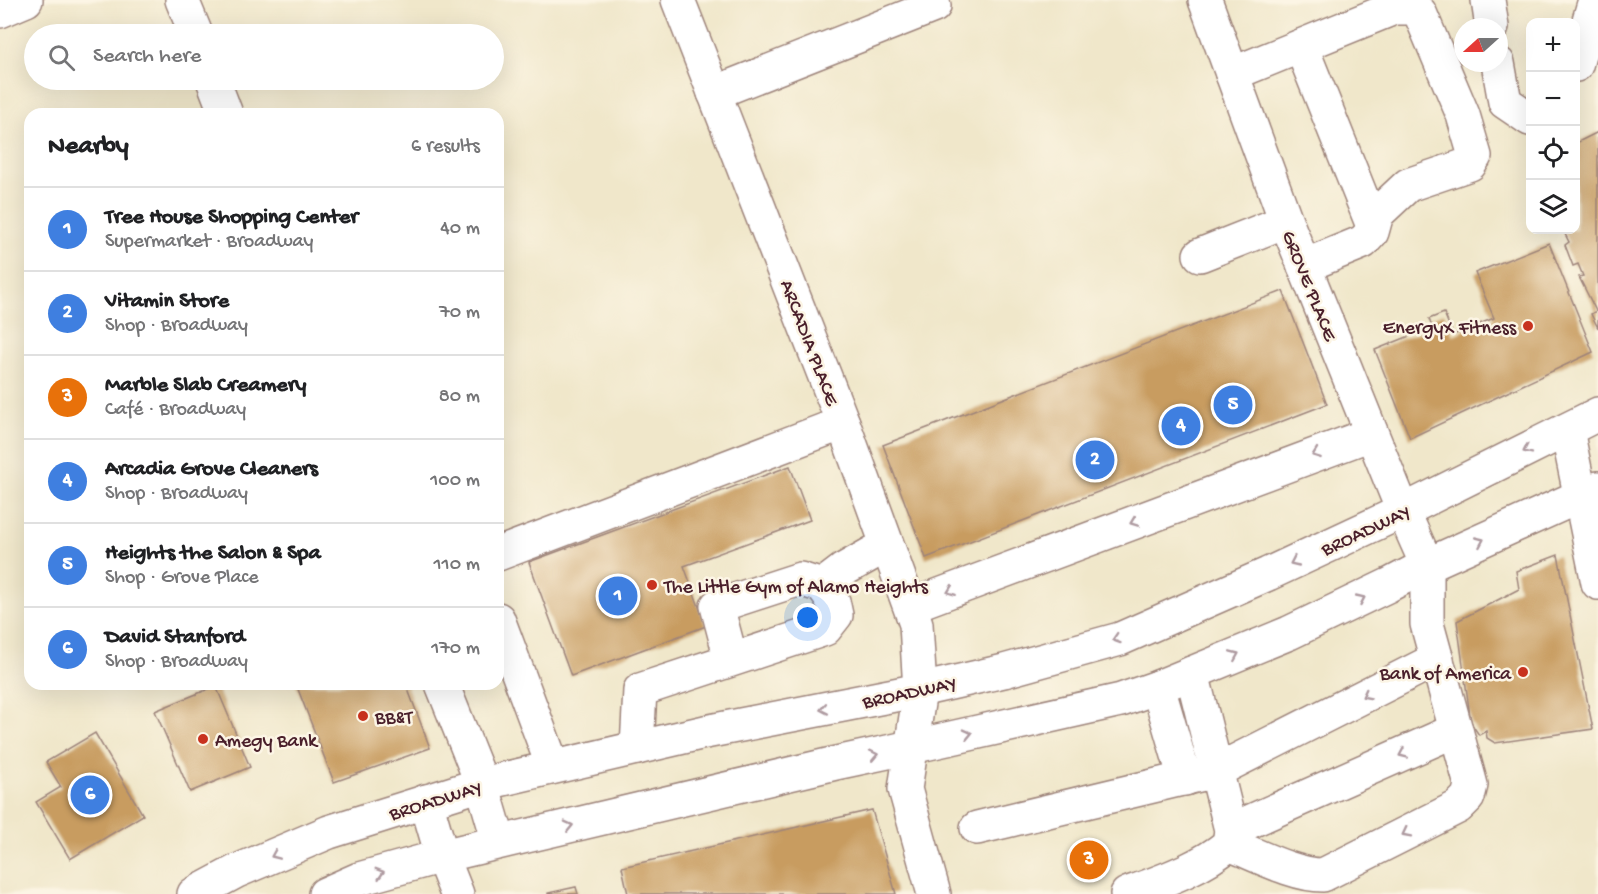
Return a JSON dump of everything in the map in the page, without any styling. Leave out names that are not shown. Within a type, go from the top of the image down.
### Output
[{"type":"main road","points":[[0,11],[26,0]]},
{"type":"main road","points":[[182,0],[192,24]]},
{"type":"main road","name":"ARCADIA PLACE","points":[[678,0],[843,423],[916,624],[920,690],[905,789],[934,894]]},
{"type":"main road","name":"GROVE PLACE","points":[[1205,0],[1286,221],[1371,434],[1427,566]]},
{"type":"main road","points":[[1488,0],[1491,18]]},
{"type":"main road","points":[[1580,48],[1594,0]]},
{"type":"main road","points":[[714,93],[934,6]]},
{"type":"main road","points":[[1232,74],[1394,8],[1411,8],[1420,13],[1463,115],[1475,156],[1470,164],[1408,185],[1377,214],[1372,232],[1363,243],[1304,266]]},
{"type":"main road","points":[[1301,46],[1373,226]]},
{"type":"main road","points":[[1500,72],[1505,102],[1526,116]]},
{"type":"main road","points":[[217,90],[224,108]]},
{"type":"main road","points":[[1200,255],[1286,221]]},
{"type":"main road","name":"BROADWAY","points":[[194,894],[237,871],[329,832],[482,784],[705,732],[920,690],[1004,671],[1120,639],[1403,511],[1598,414]]},
{"type":"main road","points":[[504,552],[843,423]]},
{"type":"main road","points":[[1567,430],[1589,492],[1598,583]]},
{"type":"main road","points":[[910,606],[1371,434]]},
{"type":"main road","points":[[325,894],[359,879],[442,856],[836,763],[1121,700],[1288,633],[1589,492]]},
{"type":"main road","points":[[822,586],[843,570],[887,545]]},
{"type":"main road","points":[[1230,837],[1295,871],[1323,875],[1458,807],[1468,797],[1471,785],[1427,624],[1427,566]]},
{"type":"main road","points":[[637,748],[640,690],[825,629],[836,615],[833,601],[822,586],[800,579],[717,606],[731,659]]},
{"type":"main road","points":[[504,635],[553,767]]},
{"type":"main road","points":[[977,828],[1216,771],[1437,659]]},
{"type":"main road","points":[[1192,673],[1230,837]]},
{"type":"main road","points":[[1158,687],[1185,779]]},
{"type":"main road","points":[[444,690],[482,784],[500,842]]},
{"type":"main road","points":[[1127,894],[1170,878],[1217,854],[1230,837],[1456,730]]},
{"type":"main road","points":[[426,801],[442,856],[457,894]]},
{"type":"building","points":[[1598,132],[1598,328],[1591,314],[1596,311],[1579,277],[1583,276],[1578,264],[1573,266],[1565,245],[1569,242],[1565,234],[1580,234],[1580,141]]},
{"type":"building","name":"EnergyX Fitness","points":[[1549,243],[1593,352],[1410,438],[1375,350],[1432,327],[1429,319],[1444,313],[1453,335],[1494,318],[1475,273]]},
{"type":"building","points":[[1283,291],[1327,404],[926,558],[883,445]]},
{"type":"building","points":[[790,466],[810,520],[684,566],[706,626],[571,676],[529,562]]},
{"type":"building","name":"Bank of America","points":[[1558,555],[1593,729],[1495,743],[1487,738],[1486,731],[1479,735],[1471,723],[1457,621],[1519,589],[1516,571]]},
{"type":"building","name":"Amegy Bank","points":[[206,690],[218,690],[250,767],[190,792],[155,711]]},
{"type":"building","name":"BB&T","points":[[298,690],[408,690],[430,748],[334,782]]},
{"type":"building","points":[[95,733],[143,815],[70,859],[36,802],[61,787],[46,762]]},
{"type":"building","points":[[872,810],[896,894],[628,894],[622,867]]},
{"type":"building","points":[[576,887],[578,894],[548,894],[548,893]]},
{"type":"place","name":"EnergyX Fitness","points":[[1528,326]]},
{"type":"place","name":"Heights the Salon & Spa","points":[[1233,405]]},
{"type":"place","name":"Arcadia Grove Cleaners","points":[[1181,426]]},
{"type":"place","name":"Vitamin Store","points":[[1095,460]]},
{"type":"place","name":"The Little Gym of Alamo Heights","points":[[652,585]]},
{"type":"place","name":"Tree House Shopping Center","points":[[618,596]]},
{"type":"place","name":"Bank of America","points":[[1523,672]]},
{"type":"place","name":"BB&T","points":[[363,716]]},
{"type":"place","name":"Amegy Bank","points":[[203,739]]},
{"type":"place","name":"David Stanford","points":[[90,795]]},
{"type":"place","name":"Marble Slab Creamery","points":[[1089,860]]}]
